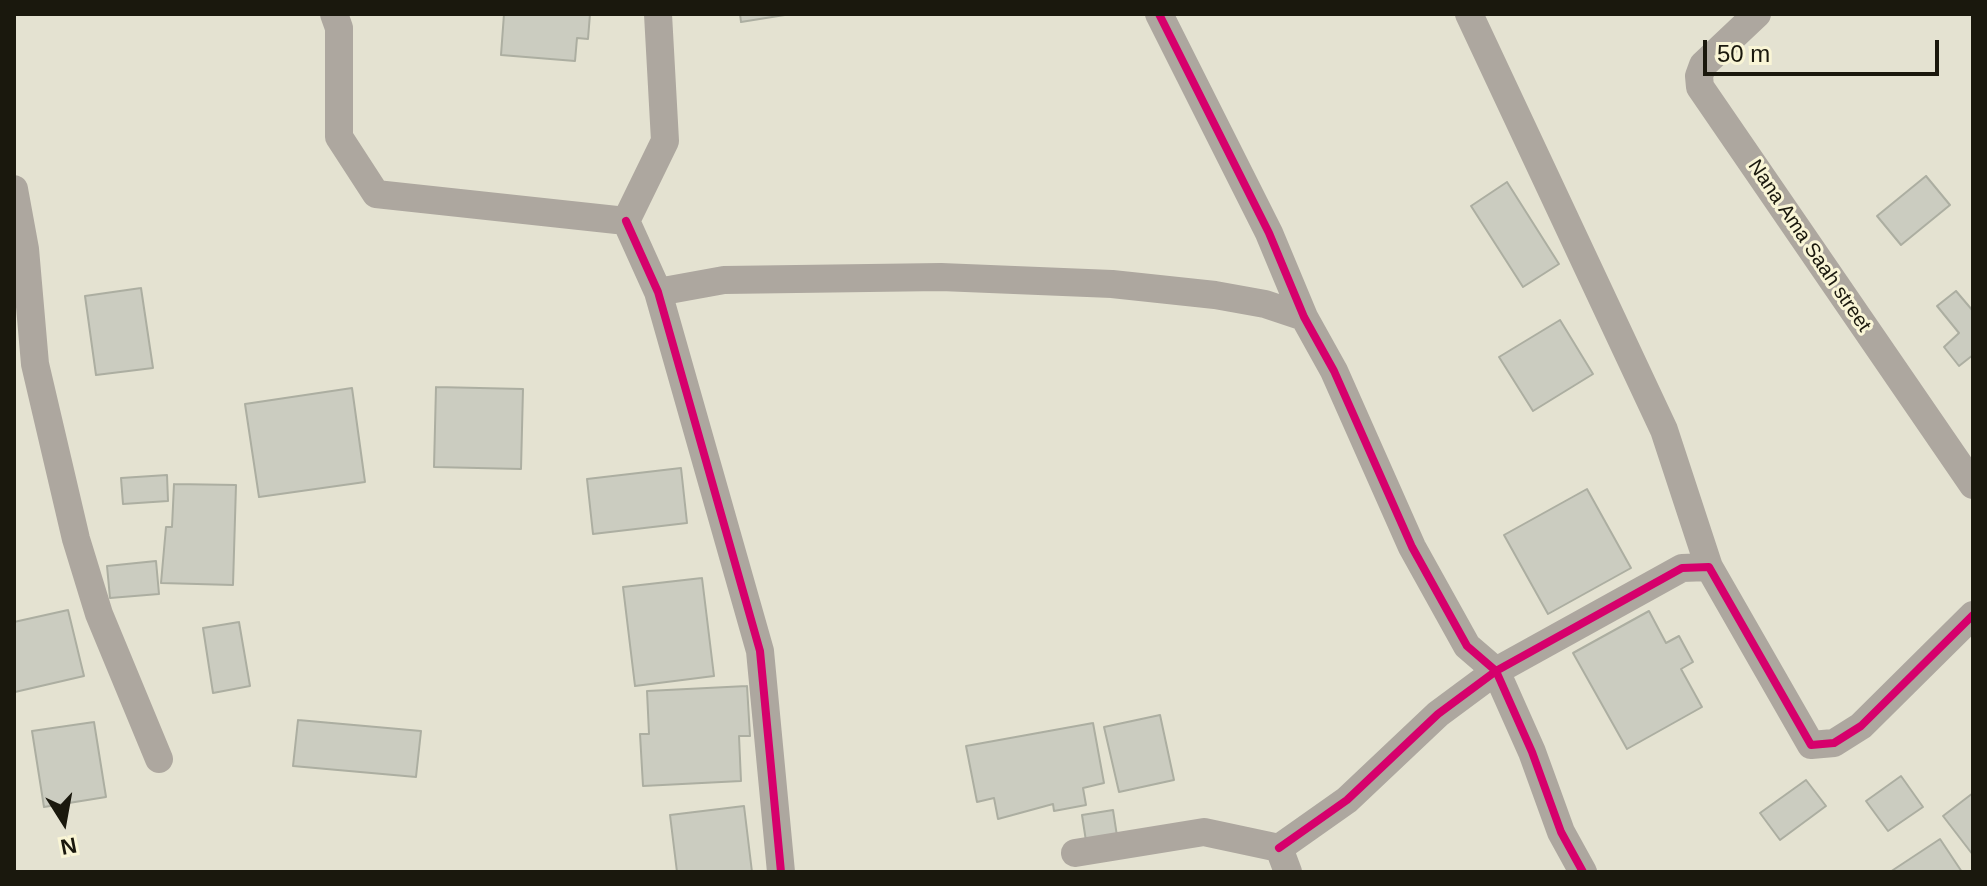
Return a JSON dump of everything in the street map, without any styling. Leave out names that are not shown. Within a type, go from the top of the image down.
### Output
[{"type":"street","points":[[334,14],[339,28],[339,137],[376,194],[626,221]]},
{"type":"street","points":[[626,221],[665,141],[658,14]]},
{"type":"street","points":[[1159,14],[1269,233],[1304,317],[1334,371],[1437,596],[1467,646],[1496,671],[1561,832],[1583,872]]},
{"type":"street","points":[[1469,14],[1658,417],[1709,567],[1811,745],[1834,743],[1861,726],[1973,615]]},
{"type":"street","name":"Nana Ama Saah street","points":[[1757,14],[1703,65],[1699,76],[1700,87],[1973,485]]},
{"type":"street","points":[[14,189],[25,249],[35,364],[76,539],[99,614],[159,759]]},
{"type":"street","points":[[626,221],[658,292],[760,651],[781,872]]},
{"type":"street","points":[[658,292],[724,280],[957,277],[1112,284],[1215,295],[1265,304],[1304,317]]},
{"type":"street","points":[[1075,853],[1204,832],[1283,860],[1438,714],[1496,671],[1682,568],[1709,567]]},
{"type":"street","points":[[1561,832],[1564,872]]},
{"type":"building","points":[[504,14],[590,14],[588,39],[577,38],[575,61],[501,55]]},
{"type":"building","points":[[740,14],[791,14],[741,22]]},
{"type":"building","points":[[1926,176],[1950,205],[1901,245],[1877,216]]},
{"type":"building","points":[[1507,182],[1559,264],[1523,287],[1471,206]]},
{"type":"building","points":[[141,288],[153,368],[96,375],[85,296]]},
{"type":"building","points":[[1956,291],[1973,311],[1973,355],[1959,366],[1944,347],[1959,333],[1937,306]]},
{"type":"building","points":[[1560,320],[1593,374],[1533,411],[1499,357]]},
{"type":"building","points":[[436,387],[523,389],[521,469],[434,467]]},
{"type":"building","points":[[352,388],[365,482],[259,497],[245,404]]},
{"type":"building","points":[[681,468],[687,523],[593,534],[587,479]]},
{"type":"building","points":[[167,475],[168,501],[123,504],[121,478]]},
{"type":"building","points":[[174,484],[236,485],[233,585],[161,583],[166,527],[172,527]]},
{"type":"building","points":[[1587,489],[1631,568],[1548,614],[1504,535]]},
{"type":"building","points":[[156,561],[159,594],[110,598],[107,566]]},
{"type":"building","points":[[702,578],[714,676],[635,686],[623,587]]},
{"type":"building","points":[[68,610],[84,676],[15,692],[14,622]]},
{"type":"building","points":[[1649,611],[1666,643],[1679,636],[1693,662],[1681,669],[1702,707],[1627,749],[1573,653]]},
{"type":"building","points":[[239,622],[250,686],[213,693],[203,628]]},
{"type":"building","points":[[747,686],[750,736],[739,736],[741,781],[643,786],[640,734],[649,734],[647,691]]},
{"type":"building","points":[[1160,715],[1174,780],[1119,792],[1104,727]]},
{"type":"building","points":[[298,720],[421,731],[416,777],[293,766]]},
{"type":"building","points":[[94,722],[106,797],[44,807],[32,731]]},
{"type":"building","points":[[1093,723],[1104,783],[1083,788],[1086,805],[1054,811],[1053,804],[998,819],[994,798],[977,802],[966,746]]},
{"type":"building","points":[[1901,776],[1923,807],[1888,831],[1866,801]]},
{"type":"building","points":[[1806,780],[1826,806],[1780,840],[1760,813]]},
{"type":"building","points":[[1973,793],[1973,855],[1943,816]]},
{"type":"building","points":[[744,806],[752,872],[677,872],[670,815]]},
{"type":"building","points":[[1113,810],[1117,836],[1086,841],[1082,815]]},
{"type":"building","points":[[1940,839],[1962,872],[1890,872]]},
{"type":"cycle path","points":[[1159,14],[1269,233],[1304,317],[1334,371],[1412,547],[1467,646],[1496,671],[1532,752],[1561,832],[1583,872]]},
{"type":"cycle path","points":[[626,221],[658,292],[760,651],[781,872]]},
{"type":"cycle path","points":[[1279,848],[1347,800],[1438,714],[1496,671],[1682,568],[1709,567],[1811,745],[1834,743],[1861,726],[1973,615]]}]
